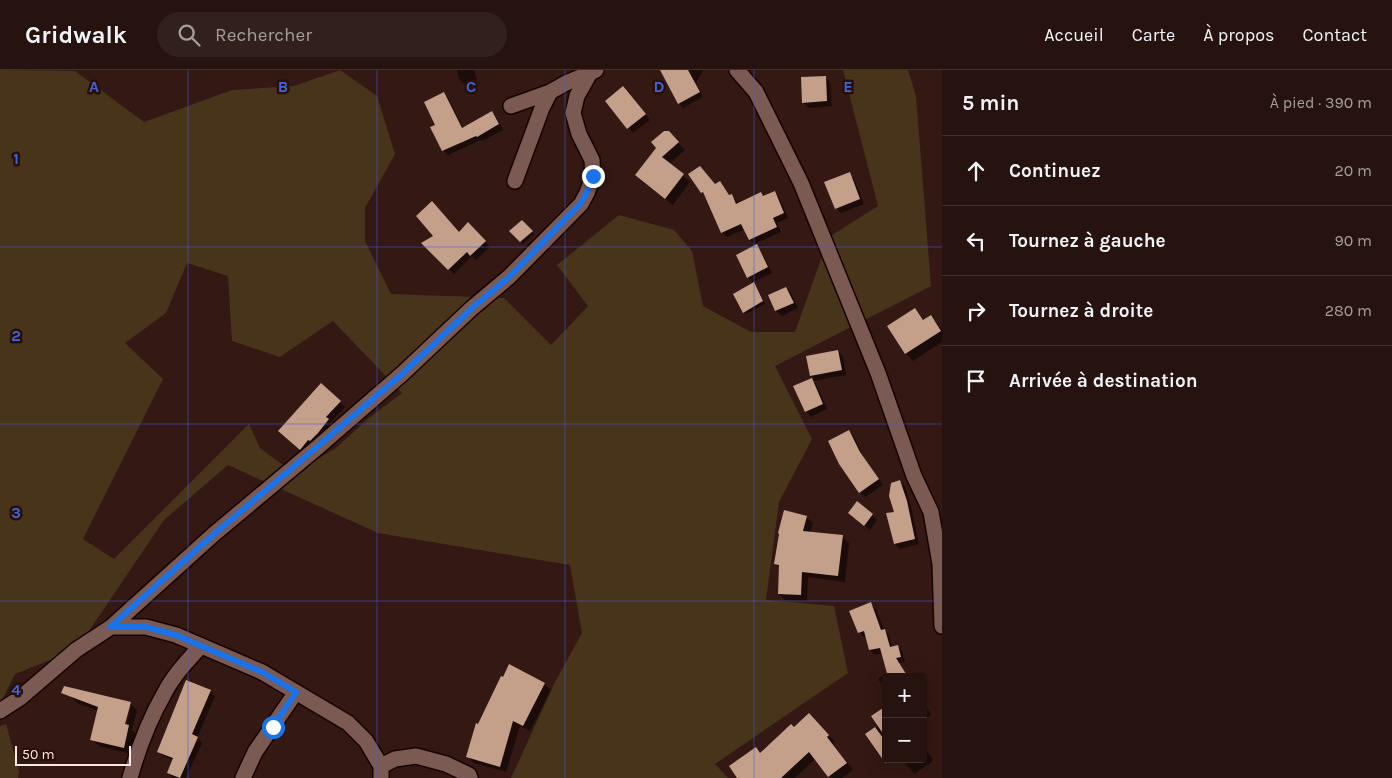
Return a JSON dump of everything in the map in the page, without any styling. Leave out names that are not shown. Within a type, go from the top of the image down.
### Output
[{"type":"street","points":[[738,70],[756,92],[801,182],[878,373],[914,476],[931,512],[940,564],[942,626]]},
{"type":"street","points":[[511,106],[550,92],[593,72]]},
{"type":"street","points":[[0,711],[20,698],[76,650],[110,627],[214,534],[402,374],[472,308],[509,277],[580,204],[593,176],[592,160],[579,134],[573,113],[576,96],[593,72]]},
{"type":"street","points":[[516,181],[542,108],[550,92]]},
{"type":"street","points":[[110,627],[146,627],[176,635],[262,672],[348,723],[366,740],[381,772],[396,759],[416,756],[446,764],[468,775],[470,778]]},
{"type":"street","points":[[130,778],[133,765],[165,690],[200,646]]},
{"type":"street","points":[[244,778],[255,752],[296,692]]},
{"type":"shaded area","points":[[0,70],[75,71],[144,122],[232,90],[294,86],[340,70],[377,96],[395,154],[365,208],[365,241],[391,294],[504,298],[551,345],[588,306],[557,265],[619,215],[674,230],[692,251],[703,306],[751,332],[795,332],[829,237],[878,206],[843,70],[908,70],[916,96],[931,286],[775,366],[812,439],[779,502],[766,600],[834,606],[848,673],[715,764],[728,778],[511,778],[555,682],[582,633],[570,565],[378,533],[228,465],[164,520],[76,650],[15,674],[0,701]],"holes":[[[187,263],[228,276],[232,341],[280,357],[333,321],[402,393],[369,418],[336,448],[299,470],[280,463],[260,448],[249,424],[114,559],[83,539],[163,379],[125,343],[166,313]]]},
{"type":"shaded area","points":[[6,724],[19,771],[18,778],[0,778],[0,726]]},
{"type":"building","points":[[660,70],[688,70],[700,92],[678,104]]},
{"type":"building","points":[[826,76],[827,101],[802,103],[801,77]]},
{"type":"building","points":[[623,86],[646,114],[627,129],[605,101]]},
{"type":"building","points":[[444,92],[462,128],[492,111],[499,124],[477,137],[442,151],[430,127],[435,125],[424,102]]},
{"type":"building","points":[[664,131],[669,131],[679,142],[662,157],[684,174],[665,199],[635,175],[656,148],[651,142]]},
{"type":"building","points":[[700,166],[715,184],[720,181],[729,195],[732,194],[736,204],[761,192],[763,196],[775,191],[784,213],[773,218],[777,227],[749,240],[741,224],[721,233],[703,192],[701,193],[688,174]]},
{"type":"building","points":[[850,172],[860,199],[835,209],[824,182]]},
{"type":"building","points":[[432,201],[459,232],[468,222],[486,241],[470,256],[467,252],[448,270],[421,243],[433,236],[416,216]]},
{"type":"building","points":[[522,220],[533,231],[520,242],[509,231]]},
{"type":"building","points":[[757,244],[768,267],[747,278],[736,255]]},
{"type":"building","points":[[754,282],[763,301],[743,313],[733,294]]},
{"type":"building","points":[[786,287],[794,303],[775,311],[768,295]]},
{"type":"building","points":[[915,308],[923,320],[931,315],[941,331],[905,354],[887,326]]},
{"type":"building","points":[[838,350],[842,370],[810,376],[806,356]]},
{"type":"building","points":[[812,378],[823,404],[805,412],[793,386]]},
{"type":"building","points":[[321,383],[341,401],[326,417],[329,419],[318,433],[310,441],[308,440],[300,450],[278,431]]},
{"type":"building","points":[[849,430],[860,452],[879,479],[859,493],[839,464],[828,441]]},
{"type":"building","points":[[900,480],[907,501],[915,539],[894,544],[886,513],[894,512],[889,496],[891,483]]},
{"type":"building","points":[[857,501],[873,514],[864,526],[848,513]]},
{"type":"building","points":[[784,510],[807,516],[803,531],[843,535],[838,576],[802,572],[801,595],[778,594],[779,565],[774,564],[778,533]]},
{"type":"building","points":[[871,602],[881,630],[885,629],[890,647],[898,645],[901,657],[896,658],[905,673],[887,673],[880,648],[869,650],[864,631],[858,633],[849,611]]},
{"type":"building","points":[[509,664],[545,683],[523,726],[513,721],[500,767],[466,757],[476,723],[478,724],[501,676],[503,677]]},
{"type":"building","points":[[186,680],[211,690],[192,734],[198,737],[180,778],[167,773],[173,758],[157,752]]},
{"type":"building","points":[[64,686],[131,702],[125,724],[129,725],[124,748],[90,740],[98,707],[61,693]]},
{"type":"building","points":[[882,709],[882,732],[871,716]]},
{"type":"building","points":[[809,713],[829,735],[827,737],[847,763],[828,777],[809,752],[781,778],[737,778],[729,766],[756,747],[760,753],[791,724],[794,727]]},
{"type":"building","points":[[875,727],[882,737],[882,758],[865,734]]},
{"type":"route","points":[[273,727],[296,692],[262,672],[176,635],[146,627],[110,627],[214,534],[402,374],[472,308],[509,277],[580,204],[593,176]]}]
